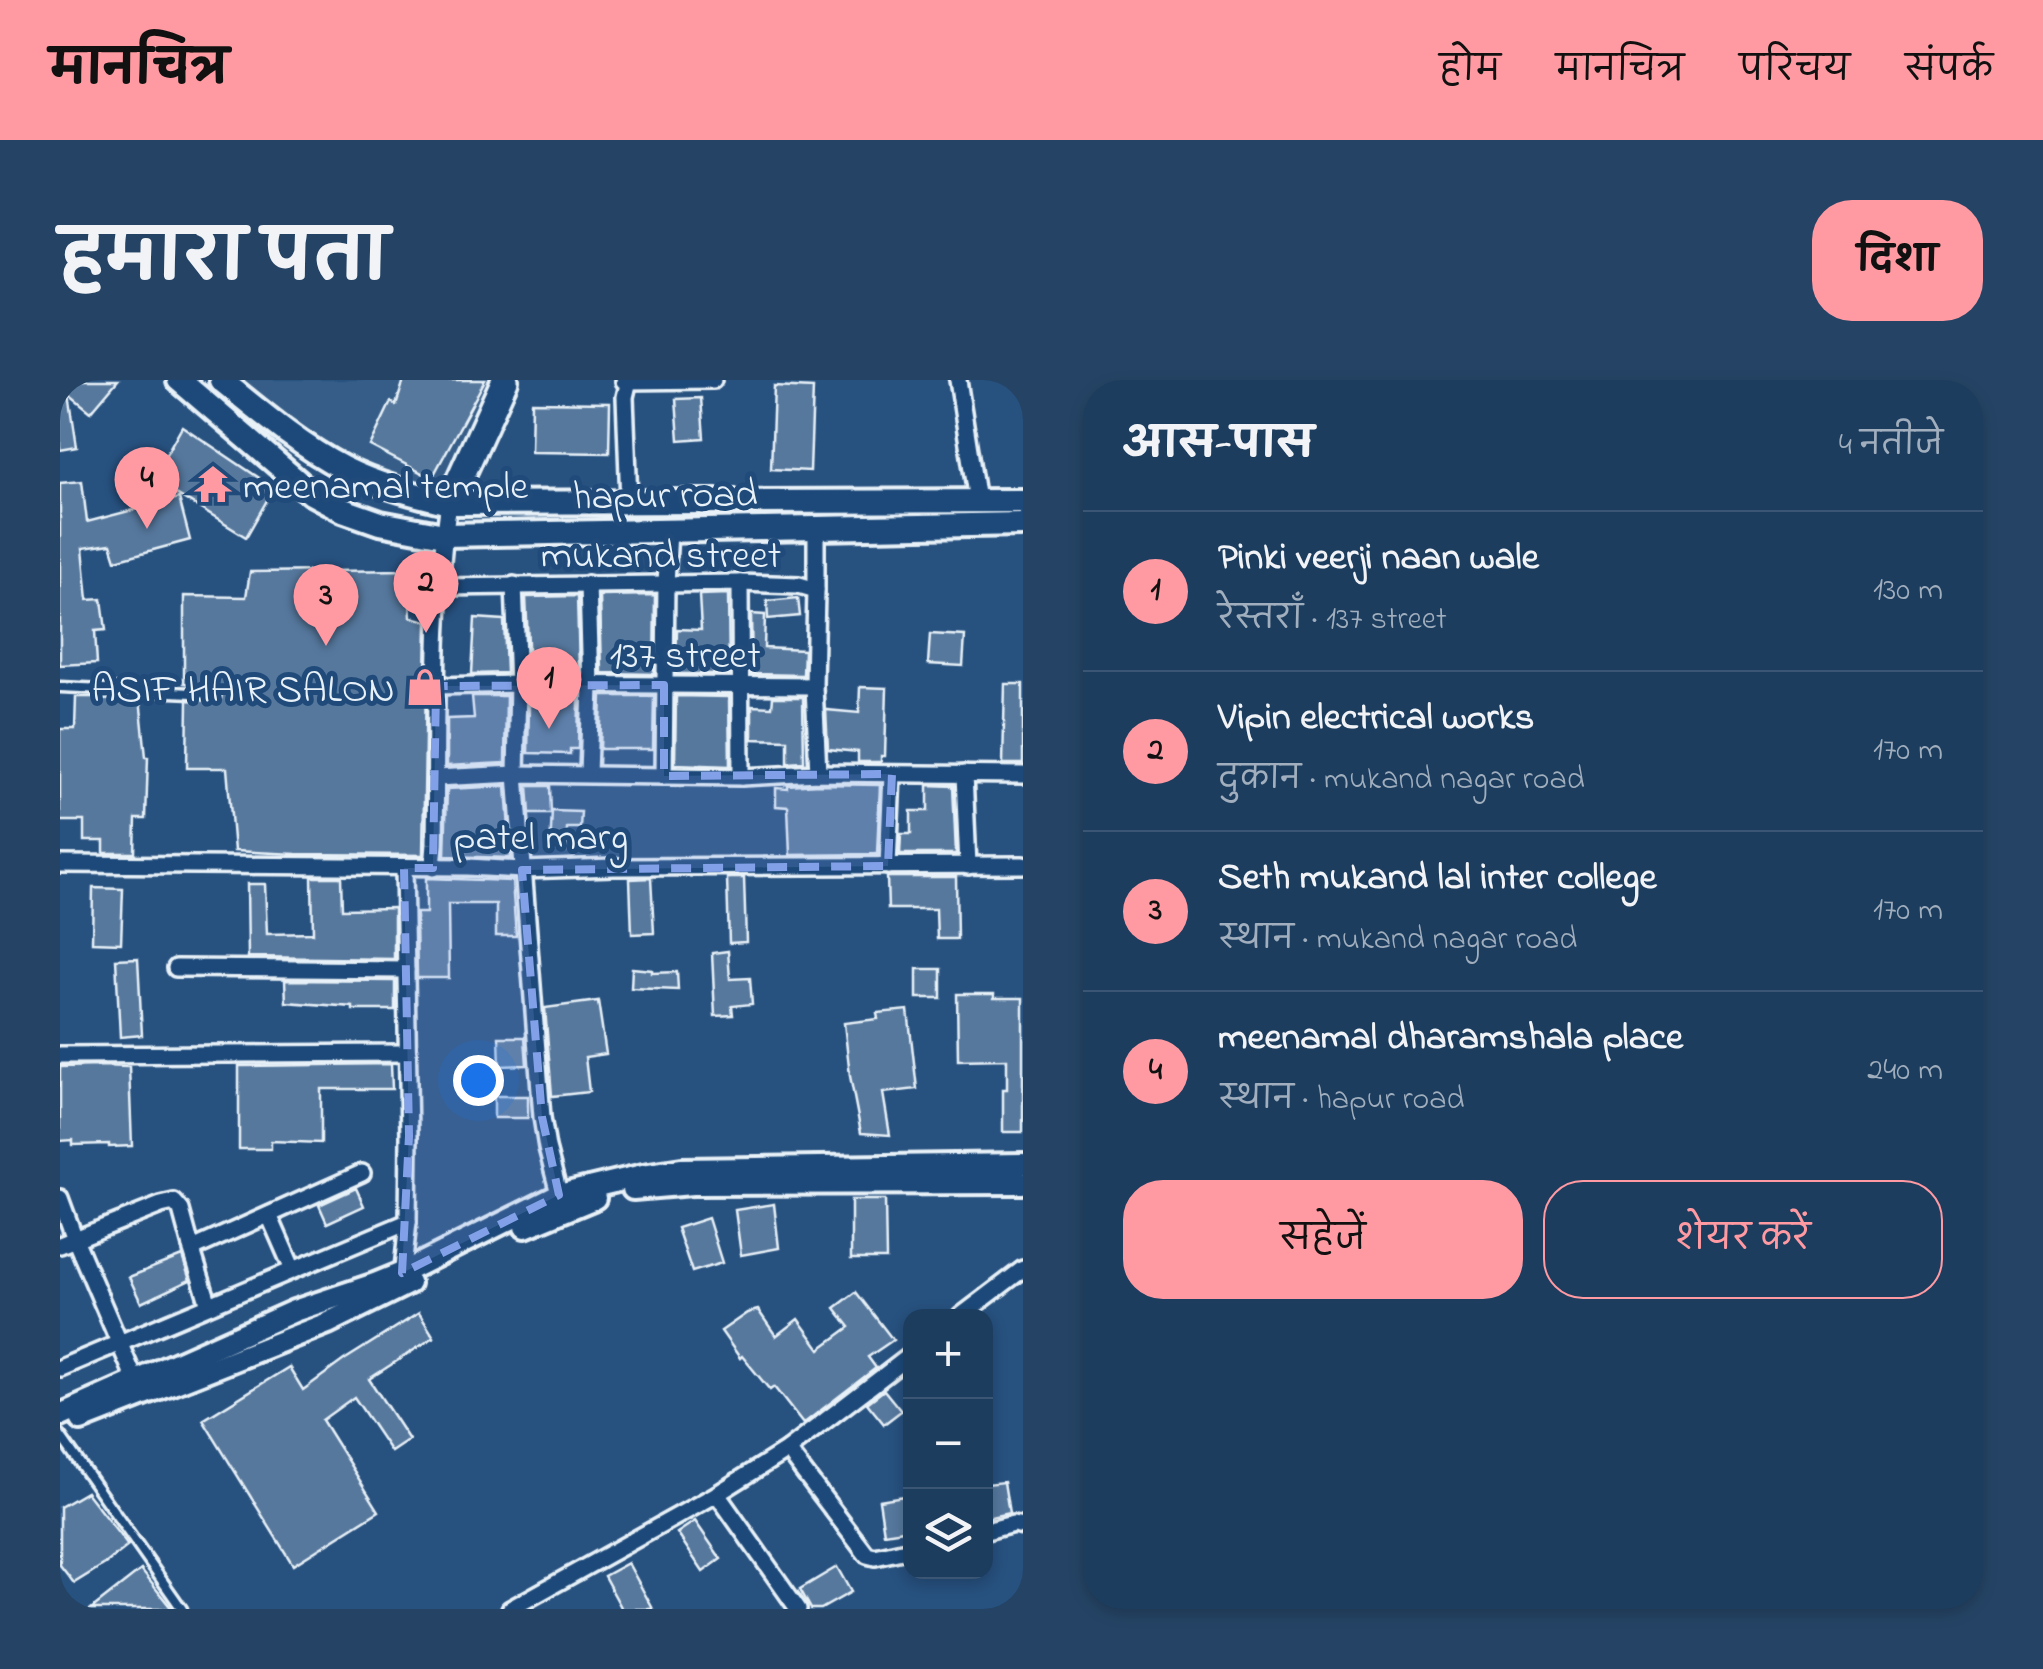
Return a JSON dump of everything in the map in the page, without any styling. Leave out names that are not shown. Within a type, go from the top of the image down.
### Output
[{"type":"main road","name":"hapur road","points":[[178,380],[312,494],[380,522],[444,535],[1023,524]]},
{"type":"main road","name":"hapur road","points":[[221,380],[269,420],[342,467],[400,491],[448,503],[1023,500]]},
{"type":"main road","points":[[448,503],[505,380]]},
{"type":"street","points":[[629,501],[626,381],[713,380]]},
{"type":"street","points":[[958,380],[977,502]]},
{"type":"street","points":[[433,868],[436,686],[448,503]]},
{"type":"street","points":[[816,527],[816,590]]},
{"type":"street","points":[[664,776],[669,531]]},
{"type":"street","points":[[740,583],[741,777]]},
{"type":"street","name":"mukand street","points":[[442,587],[740,583],[800,585],[816,590],[814,686],[818,773]]},
{"type":"street","points":[[588,584],[588,774]]},
{"type":"street","points":[[514,586],[516,774],[522,870],[542,1117],[561,1202]]},
{"type":"street","name":"137 street","points":[[436,686],[814,686]]},
{"type":"street","points":[[436,778],[516,774],[1023,775]]},
{"type":"street","points":[[888,866],[892,774]]},
{"type":"street","points":[[964,774],[968,866]]},
{"type":"street","name":"patel marg","points":[[60,864],[522,870],[1023,865]]},
{"type":"street","points":[[402,1280],[408,1222],[404,868]]},
{"type":"street","points":[[176,968],[406,970]]},
{"type":"street","points":[[60,1055],[408,1053]]},
{"type":"street","points":[[60,1432],[328,1322],[402,1280],[561,1202],[643,1176],[682,1170],[1023,1164]]},
{"type":"street","points":[[191,1247],[202,1246],[362,1173]]},
{"type":"street","points":[[561,1202],[692,1184],[1023,1183]]},
{"type":"street","points":[[60,1198],[67,1242],[121,1342],[136,1382]]},
{"type":"street","points":[[67,1242],[174,1202],[181,1210],[209,1305]]},
{"type":"street","points":[[269,1215],[292,1270]]},
{"type":"street","points":[[60,1368],[408,1222]]},
{"type":"street","points":[[970,1309],[1023,1269]]},
{"type":"street","points":[[60,1415],[294,1310],[375,1284],[402,1280]]},
{"type":"street","points":[[510,1609],[788,1450],[903,1361]]},
{"type":"street","points":[[788,1450],[868,1555],[903,1551]]},
{"type":"street","points":[[717,1494],[798,1609]]},
{"type":"street","points":[[993,1529],[1013,1524],[1023,1526]]},
{"type":"lane","points":[[60,687],[215,694]]},
{"type":"lane","points":[[60,1432],[182,1609]]},
{"type":"highlighted area","points":[[664,685],[664,776],[892,774],[888,866],[522,870],[542,1117],[559,1195],[402,1273],[409,1136],[404,868],[433,868],[436,686]]},
{"type":"shaded area","points":[[233,380],[494,380],[439,491],[363,470],[272,414]]},
{"type":"building","points":[[60,380],[118,380],[91,412],[69,394],[77,447],[60,450],[60,389],[64,389]]},
{"type":"building","points":[[404,380],[485,380],[432,478],[370,446],[391,402],[396,405]]},
{"type":"building","points":[[774,386],[813,388],[810,471],[771,469]]},
{"type":"building","points":[[701,398],[704,438],[679,440],[676,399]]},
{"type":"building","points":[[532,402],[610,403],[609,453],[531,452]]},
{"type":"building","name":"meenamal temple","points":[[182,426],[274,488],[246,537],[152,479]]},
{"type":"building","points":[[82,481],[87,522],[179,498],[190,540],[116,560],[111,544],[83,548],[88,600],[102,599],[106,630],[95,631],[97,663],[60,665],[60,483]]},
{"type":"building","points":[[408,570],[411,617],[427,621],[423,855],[234,851],[227,768],[187,768],[188,700],[216,701],[222,693],[216,687],[184,683],[184,596],[246,597],[250,572]]},
{"type":"building","points":[[728,594],[729,674],[676,674],[677,629],[701,630],[699,595]]},
{"type":"building","points":[[655,595],[654,674],[602,673],[600,596]]},
{"type":"building","points":[[577,596],[579,669],[529,668],[526,597]]},
{"type":"building","points":[[798,598],[800,616],[768,619],[767,601]]},
{"type":"building","points":[[751,614],[765,615],[764,648],[804,650],[803,675],[752,674]]},
{"type":"building","points":[[475,618],[504,620],[506,673],[472,674]]},
{"type":"building","points":[[930,634],[965,636],[963,666],[928,664]]},
{"type":"building","points":[[1005,684],[1023,684],[1023,764],[1003,764]]},
{"type":"building","points":[[860,687],[887,688],[885,756],[881,756],[881,762],[858,762],[858,752],[828,749],[826,710],[859,713]]},
{"type":"building","points":[[472,696],[506,696],[505,763],[447,766],[447,719],[474,718]]},
{"type":"building","points":[[602,696],[654,696],[653,749],[600,749]]},
{"type":"building","points":[[676,696],[729,697],[730,766],[675,764]]},
{"type":"building","points":[[76,697],[140,698],[148,757],[146,819],[136,819],[135,853],[104,853],[104,841],[84,841],[84,821],[60,821],[60,729],[75,729]]},
{"type":"building","points":[[773,697],[803,697],[804,762],[788,763],[788,740],[752,739],[752,706],[772,707]]},
{"type":"building","points":[[579,700],[578,749],[570,749],[570,754],[528,753],[529,705]]},
{"type":"building","points":[[880,785],[877,854],[790,855],[788,807],[776,806],[776,788]]},
{"type":"building","points":[[928,785],[953,786],[956,854],[900,854],[901,834],[911,834],[911,811],[928,811]]},
{"type":"building","points":[[506,786],[511,858],[445,856],[447,789]]},
{"type":"building","points":[[528,786],[550,786],[551,814],[530,814]]},
{"type":"building","points":[[552,811],[581,812],[580,828],[567,828],[566,851],[550,849]]},
{"type":"building","points":[[312,877],[341,877],[342,909],[394,908],[394,959],[248,957],[247,884],[265,884],[267,934],[313,933]]},
{"type":"building","points":[[887,877],[956,877],[957,939],[937,939],[936,909],[888,909]]},
{"type":"building","points":[[426,878],[512,881],[516,936],[496,936],[496,904],[448,904],[449,978],[417,978],[416,913],[426,913]]},
{"type":"building","points":[[651,878],[654,933],[632,934],[630,879]]},
{"type":"building","points":[[727,878],[744,878],[746,942],[729,943]]},
{"type":"building","points":[[93,888],[123,889],[121,943],[92,942]]},
{"type":"building","points":[[728,951],[730,979],[750,978],[752,1004],[732,1006],[733,1015],[715,1016],[712,953]]},
{"type":"building","points":[[138,958],[142,1035],[120,1037],[116,959]]},
{"type":"building","points":[[632,968],[652,973],[677,972],[678,990],[631,988]]},
{"type":"building","points":[[917,969],[941,969],[941,998],[917,998]]},
{"type":"building","points":[[285,980],[395,981],[395,1010],[353,1010],[286,1002]]},
{"type":"building","points":[[957,994],[1023,998],[1023,1132],[1003,1132],[1007,1059],[958,1060]]},
{"type":"building","points":[[598,1001],[606,1054],[585,1057],[589,1092],[552,1096],[545,1008]]},
{"type":"building","points":[[908,1010],[917,1089],[883,1093],[890,1135],[861,1133],[844,1023],[878,1019],[877,1013]]},
{"type":"building","points":[[499,1037],[525,1037],[527,1065],[500,1066]]},
{"type":"building","points":[[391,1064],[392,1089],[321,1089],[321,1143],[271,1141],[271,1149],[239,1149],[239,1066]]},
{"type":"building","points":[[60,1067],[129,1067],[132,1146],[73,1145],[73,1140],[60,1141]]},
{"type":"building","points":[[494,1096],[528,1096],[528,1118],[494,1118]]},
{"type":"building","points":[[356,1188],[364,1206],[327,1223],[319,1205]]},
{"type":"building","points":[[851,1200],[885,1200],[886,1259],[851,1259]]},
{"type":"building","points":[[774,1204],[779,1248],[741,1255],[735,1210]]},
{"type":"building","points":[[708,1218],[722,1263],[692,1272],[677,1228]]},
{"type":"building","points":[[182,1256],[190,1280],[141,1303],[129,1277]]},
{"type":"building","points":[[856,1292],[893,1340],[868,1357],[876,1368],[803,1424],[774,1387],[770,1390],[740,1358],[721,1331],[758,1310],[776,1336],[798,1319],[820,1349],[850,1327],[835,1308]]},
{"type":"building","points":[[419,1313],[434,1337],[369,1379],[409,1440],[391,1452],[354,1397],[322,1420],[379,1511],[293,1565],[203,1420],[289,1367],[303,1390]]},
{"type":"building","points":[[884,1390],[901,1411],[884,1424],[867,1403]]},
{"type":"building","points":[[1004,1482],[1009,1513],[993,1516],[993,1483]]},
{"type":"building","points":[[86,1492],[128,1546],[74,1583],[60,1565],[60,1507]]},
{"type":"building","points":[[903,1496],[903,1530],[884,1533],[879,1500]]},
{"type":"building","points":[[695,1521],[721,1559],[703,1572],[677,1533]]},
{"type":"building","points":[[628,1563],[653,1609],[622,1609],[604,1576]]},
{"type":"building","points":[[837,1567],[851,1592],[821,1609],[811,1609],[800,1589]]},
{"type":"building","points":[[141,1570],[172,1609],[91,1609]]},
{"type":"place","name":"meenamal temple","points":[[213,484]]},
{"type":"place","name":"meenamal dharamshala place","points":[[147,529]]},
{"type":"place","name":"Vipin electrical works","points":[[426,633]]},
{"type":"place","name":"Seth mukand lal inter college","points":[[326,646]]},
{"type":"place","name":"ASIF HAIR SALON","points":[[425,687]]},
{"type":"place","name":"Pinki veerji naan wale","points":[[549,729]]}]
